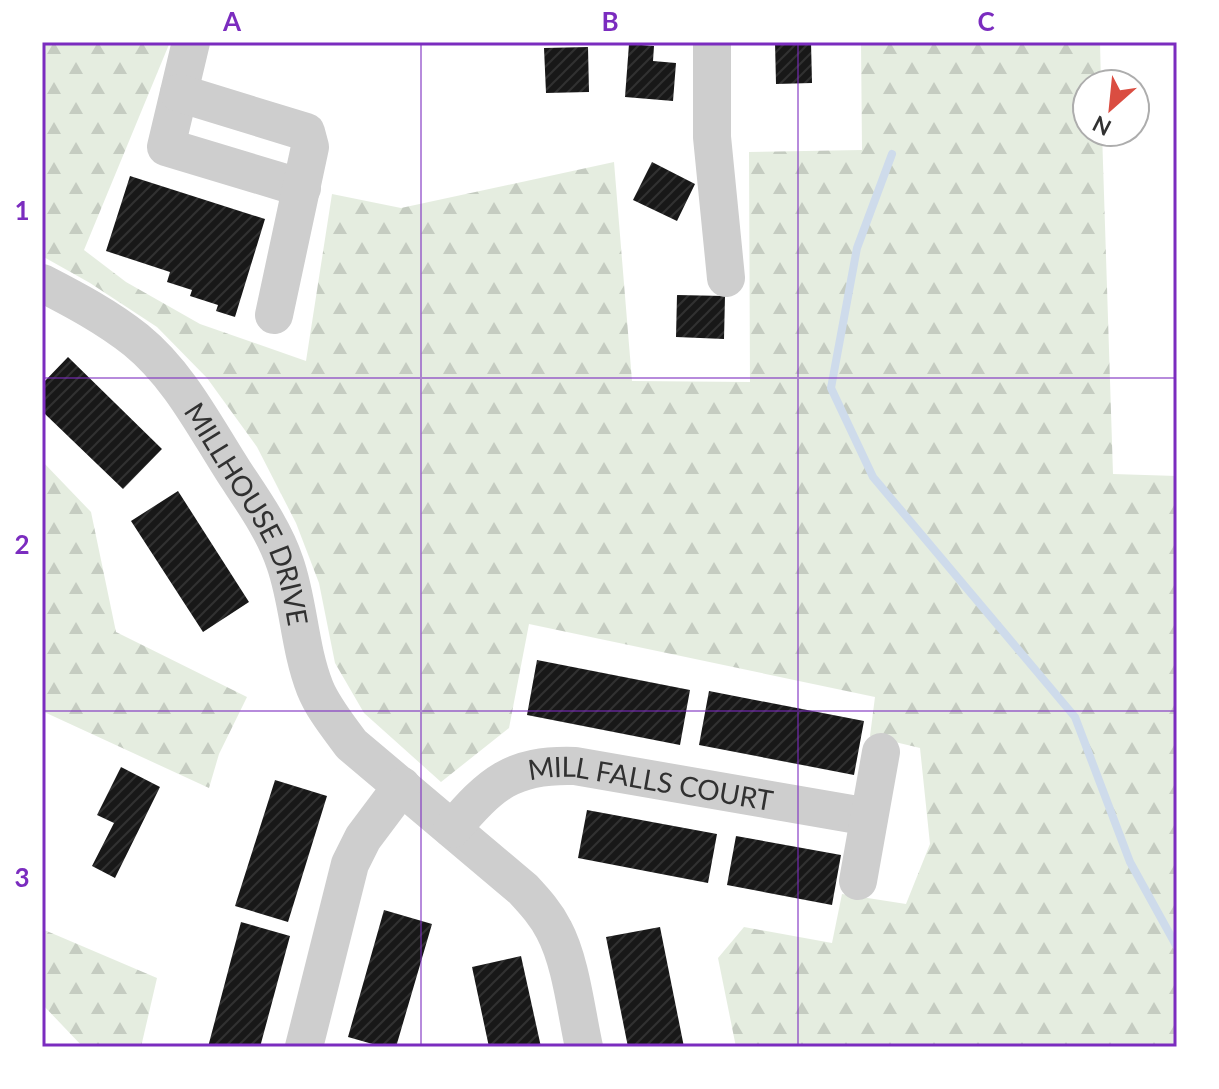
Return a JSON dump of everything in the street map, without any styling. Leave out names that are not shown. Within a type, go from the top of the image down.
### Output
[{"type":"street","points":[[191,42],[166,147],[302,188]]},
{"type":"street","points":[[712,42],[712,137],[726,278]]},
{"type":"street","points":[[179,93],[306,132],[310,147],[274,315]]},
{"type":"street","name":"MILLHOUSE DRIVE","points":[[42,283],[108,320],[138,342],[165,369],[187,398],[270,528],[285,561],[305,658],[315,690],[331,717],[351,744],[523,889],[541,908],[555,931],[562,952],[584,1047]]},
{"type":"street","points":[[858,881],[881,752]]},
{"type":"street","name":"MILL FALLS COURT","points":[[452,829],[496,783],[533,768],[553,765],[575,766],[869,817]]},
{"type":"street","points":[[304,1047],[350,864],[363,838],[402,786]]},
{"type":"green space","points":[[42,42],[170,42],[84,250],[126,282],[200,324],[306,361],[332,194],[401,208],[614,162],[632,381],[750,382],[749,152],[862,150],[861,42],[1100,42],[1101,68],[1071,68],[1071,148],[1103,148],[1113,474],[1177,476],[1177,1047],[736,1047],[718,958],[744,927],[832,943],[842,894],[906,904],[930,844],[920,748],[870,736],[875,697],[529,624],[509,728],[441,782],[364,713],[335,663],[319,583],[296,523],[257,447],[207,378],[157,327],[42,256]]},
{"type":"green space","points":[[42,461],[91,512],[116,632],[247,697],[219,754],[209,788],[42,711]]},
{"type":"green space","points":[[42,929],[157,978],[141,1047],[83,1047],[42,1004]]},
{"type":"building","points":[[775,42],[811,42],[812,83],[776,84]]},
{"type":"building","points":[[629,44],[654,46],[653,61],[676,63],[673,101],[625,97]]},
{"type":"building","points":[[588,47],[589,92],[546,93],[544,48]]},
{"type":"building","points":[[652,162],[695,184],[677,221],[633,200]]},
{"type":"building","points":[[130,176],[265,219],[235,317],[216,311],[218,305],[190,296],[192,290],[167,282],[170,272],[106,251]]},
{"type":"building","points":[[677,295],[725,296],[724,339],[676,337]]},
{"type":"building","points":[[68,357],[162,449],[123,489],[45,414],[42,417],[42,384]]},
{"type":"building","points":[[178,491],[249,602],[203,632],[131,521]]},
{"type":"building","points":[[537,660],[690,690],[680,745],[527,715]]},
{"type":"building","points":[[709,691],[864,721],[854,775],[699,745]]},
{"type":"building","points":[[121,767],[160,787],[115,878],[92,866],[114,823],[97,815]]},
{"type":"building","points":[[275,780],[327,796],[288,922],[235,906]]},
{"type":"building","points":[[587,810],[717,834],[708,883],[578,858]]},
{"type":"building","points":[[736,836],[841,855],[832,905],[727,885]]},
{"type":"building","points":[[384,910],[432,924],[396,1047],[383,1047],[348,1037]]},
{"type":"building","points":[[241,922],[290,936],[260,1047],[208,1047]]},
{"type":"building","points":[[660,927],[684,1047],[628,1047],[606,937]]},
{"type":"building","points":[[521,956],[541,1047],[489,1047],[472,967]]},
{"type":"waterway","points":[[892,154],[857,248],[831,388],[873,477],[1075,717],[1130,862],[1177,947]]}]
